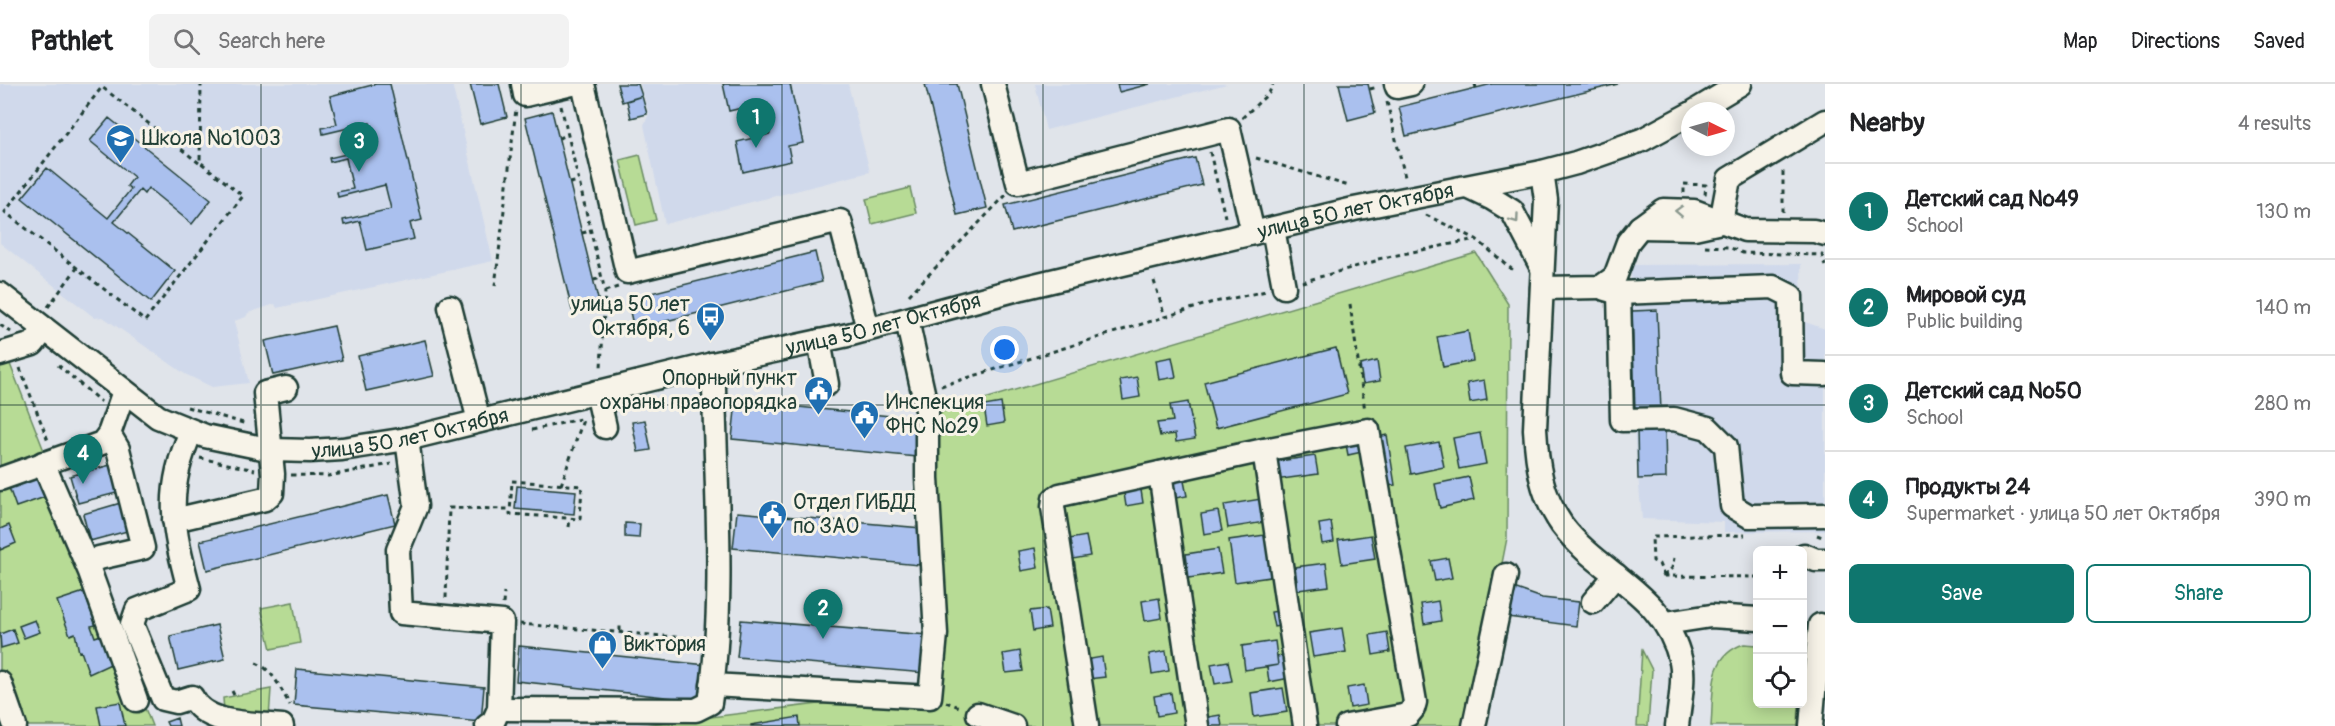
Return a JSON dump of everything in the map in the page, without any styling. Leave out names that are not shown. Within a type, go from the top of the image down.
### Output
[{"type":"street","points":[[523,84],[525,94],[565,91]]},
{"type":"street","points":[[583,84],[627,272],[840,221],[868,329]]},
{"type":"street","points":[[993,84],[1018,183],[1228,129],[1234,152],[1284,287]]},
{"type":"street","points":[[1391,92],[1397,87],[1410,84]]},
{"type":"street","points":[[1710,102],[1740,84]]},
{"type":"street","name":"улица 50 лет Октября","points":[[0,294],[46,319],[124,391],[158,417],[191,432],[227,442],[271,439],[310,451],[342,449],[406,439],[478,421],[596,413],[712,364],[907,320],[1022,288],[1354,208],[1542,172],[1642,140],[1681,119]]},
{"type":"street","points":[[1721,222],[1729,178],[1825,121]]},
{"type":"street","points":[[1542,172],[1546,200],[1535,429],[1537,465],[1548,499],[1562,525],[1580,544],[1644,599],[1666,623],[1682,664],[1677,726]]},
{"type":"street","points":[[1468,187],[1512,212],[1542,279]]},
{"type":"street","points":[[1825,234],[1814,231],[1744,230],[1721,222],[1694,228],[1640,227],[1628,242],[1610,290],[1622,420],[1674,418],[1708,428],[1726,446],[1732,506],[1749,516],[1821,533],[1804,555],[1816,560],[1825,560]]},
{"type":"street","points":[[1542,279],[1610,290],[1773,287],[1791,296],[1792,373],[1825,374]]},
{"type":"street","points":[[450,307],[478,421]]},
{"type":"street","points":[[4,349],[33,344],[46,319]]},
{"type":"street","points":[[712,685],[930,697],[936,634],[927,478],[927,410],[907,320]]},
{"type":"street","points":[[819,341],[827,384]]},
{"type":"street","points":[[406,439],[416,507],[398,550],[401,613],[502,622],[493,718],[696,710],[710,703],[716,640],[719,568],[709,515],[714,388],[712,364]]},
{"type":"street","points":[[174,520],[265,499],[272,492],[271,439],[265,393],[286,388]]},
{"type":"street","points":[[0,479],[102,443],[109,434],[124,391]]},
{"type":"street","points":[[1087,726],[1053,507],[1054,499],[1060,495],[1264,450],[1368,430],[1415,702],[1408,715],[1347,726]]},
{"type":"street","points":[[191,432],[179,462],[172,498],[178,546],[189,589],[137,610],[132,624],[163,699],[176,702],[192,697],[198,718],[219,718],[243,723],[282,726]]},
{"type":"street","points":[[99,558],[142,548],[118,449],[109,434]]},
{"type":"street","points":[[1264,450],[1305,726]]},
{"type":"street","points":[[49,461],[136,700]]},
{"type":"street","points":[[1160,473],[1197,726]]},
{"type":"street","points":[[1474,726],[1506,575]]},
{"type":"street","points":[[1593,602],[1616,575]]},
{"type":"street","points":[[1666,623],[1711,616],[1753,619]]},
{"type":"street","points":[[1811,726],[1816,625]]},
{"type":"street","points":[[0,683],[15,726]]},
{"type":"street","points":[[978,714],[1013,726]]},
{"type":"path","points":[[199,163],[102,87],[5,212],[145,321],[243,196],[200,162],[201,84]]},
{"type":"path","points":[[1228,129],[1259,104],[1269,93],[1273,84]]},
{"type":"path","points":[[565,91],[568,135],[605,291],[602,368]]},
{"type":"path","points":[[1391,92],[1405,177]]},
{"type":"path","points":[[495,286],[516,108]]},
{"type":"path","points":[[559,138],[568,135]]},
{"type":"path","points":[[1234,152],[1349,186]]},
{"type":"path","points":[[1783,167],[1783,219]]},
{"type":"path","points":[[570,183],[579,181]]},
{"type":"path","points":[[909,295],[1018,183]]},
{"type":"path","points":[[1426,215],[1476,239],[1514,271]]},
{"type":"path","points":[[582,233],[591,231]]},
{"type":"path","points":[[922,391],[1210,303],[1284,287],[1378,259],[1476,239]]},
{"type":"path","points":[[46,319],[77,268]]},
{"type":"path","points":[[594,280],[602,278]]},
{"type":"path","points":[[1154,281],[1165,317]]},
{"type":"path","points":[[605,291],[626,285]]},
{"type":"path","points":[[1350,304],[1368,430]]},
{"type":"path","points":[[4,349],[49,461]]},
{"type":"path","points":[[178,404],[271,439]]},
{"type":"path","points":[[526,431],[596,413]]},
{"type":"path","points":[[561,485],[596,413]]},
{"type":"path","points":[[512,482],[561,485],[582,486],[580,519],[510,514],[512,482]]},
{"type":"path","points":[[445,617],[449,508],[510,509]]},
{"type":"path","points":[[569,526],[570,518]]},
{"type":"path","points":[[1821,533],[1825,538]]},
{"type":"path","points":[[1664,576],[1659,564],[1653,561],[1652,537],[1756,535]]},
{"type":"path","points":[[1664,576],[1672,567],[1674,558]]},
{"type":"path","points":[[1664,576],[1753,576]]},
{"type":"path","points":[[502,622],[716,640]]},
{"type":"path","points":[[620,623],[620,631]]},
{"type":"path","points":[[255,663],[263,666],[276,680],[290,705]]},
{"type":"path","points":[[930,697],[978,714]]},
{"type":"shaded area","points":[[0,84],[452,84],[493,261],[277,308],[275,304],[248,313],[246,317],[234,321],[249,383],[212,387],[185,374],[103,317],[95,318],[0,243]]},
{"type":"shaded area","points":[[640,84],[848,84],[870,172],[665,224],[644,125],[649,114]]},
{"type":"shaded area","points":[[1035,84],[1227,84],[1046,130]]},
{"type":"shaded area","points":[[1801,264],[1802,313],[1805,322],[1825,329],[1825,531],[1724,532],[1724,522],[1642,519],[1633,420],[1631,265]]},
{"type":"green space","points":[[640,155],[656,220],[636,225],[620,160]]},
{"type":"green space","points":[[910,188],[916,213],[872,224],[866,199]]},
{"type":"green space","points":[[1476,253],[1508,304],[1507,538],[1470,726],[636,726],[934,690],[924,417]]},
{"type":"green space","points":[[8,359],[152,726],[0,726],[0,362]]},
{"type":"green space","points":[[293,602],[300,643],[271,649],[261,608]]},
{"type":"green space","points":[[1744,644],[1753,645],[1753,708],[1799,708],[1798,726],[1711,726],[1715,677],[1724,657]]},
{"type":"green space","points":[[1642,650],[1652,670],[1648,726],[1637,726]]},
{"type":"green space","points":[[271,689],[269,718],[224,711],[223,698]]},
{"type":"building","points":[[376,84],[390,84],[422,220],[410,223],[414,239],[367,250],[360,221],[344,225],[343,220],[391,209],[385,185],[338,197],[337,192],[353,189],[346,158],[330,162],[329,158],[376,147],[370,123],[323,134],[322,128],[337,124],[330,96]]},
{"type":"building","points":[[470,84],[499,84],[507,117],[480,124]]},
{"type":"building","points":[[617,84],[638,84],[642,96],[622,102]]},
{"type":"building","points":[[723,84],[790,84],[803,143],[788,146],[791,161],[743,172],[737,142],[770,134],[763,103],[729,111]]},
{"type":"building","points":[[925,84],[957,84],[987,208],[957,215]]},
{"type":"building","points":[[1117,84],[1150,84],[1119,92]]},
{"type":"building","points":[[1339,84],[1368,84],[1375,113],[1348,120]]},
{"type":"building","points":[[1492,84],[1618,84],[1406,136],[1399,107]]},
{"type":"building","points":[[642,96],[647,114],[631,118],[627,101]]},
{"type":"building","points":[[552,111],[599,303],[572,310],[525,118]]},
{"type":"building","points":[[109,118],[211,200],[192,224],[148,188],[144,194],[140,190],[114,222],[175,271],[151,302],[22,198],[47,168],[108,218],[131,189],[127,186],[134,177],[90,141]]},
{"type":"building","points":[[1195,158],[1202,185],[1012,232],[1005,205]]},
{"type":"building","points":[[815,252],[822,282],[634,329],[627,299]]},
{"type":"building","points":[[1657,310],[1661,412],[1635,413],[1632,311]]},
{"type":"building","points":[[334,326],[342,360],[273,375],[265,341]]},
{"type":"building","points":[[1468,331],[1473,361],[1443,367],[1437,337]]},
{"type":"building","points":[[425,340],[434,376],[366,391],[358,356]]},
{"type":"building","points":[[1336,348],[1347,394],[1216,428],[1204,382]]},
{"type":"building","points":[[1172,357],[1176,377],[1159,380],[1156,360]]},
{"type":"building","points":[[1377,361],[1380,381],[1363,384],[1360,365]]},
{"type":"building","points":[[1137,377],[1140,397],[1123,400],[1120,380]]},
{"type":"building","points":[[1484,380],[1487,400],[1470,403],[1467,383]]},
{"type":"building","points":[[736,401],[921,419],[917,457],[732,439]]},
{"type":"building","points":[[1188,402],[1195,439],[1176,442],[1175,434],[1160,436],[1157,423],[1173,421],[1170,405]]},
{"type":"building","points":[[1001,403],[1004,423],[987,426],[984,406]]},
{"type":"building","points":[[645,420],[651,450],[638,452],[632,422]]},
{"type":"building","points":[[1665,427],[1666,478],[1638,479],[1637,428]]},
{"type":"building","points":[[1480,433],[1486,464],[1459,469],[1453,438]]},
{"type":"building","points":[[1369,434],[1371,450],[1348,455],[1345,439]]},
{"type":"building","points":[[1387,435],[1395,485],[1386,486],[1378,437]]},
{"type":"building","points":[[1439,442],[1444,467],[1411,474],[1406,448]]},
{"type":"building","points":[[1315,456],[1318,474],[1275,480],[1272,462]]},
{"type":"building","points":[[114,464],[120,492],[78,503],[70,476]]},
{"type":"building","points":[[40,473],[48,496],[16,507],[8,485]]},
{"type":"building","points":[[1183,476],[1187,496],[1170,499],[1166,479]]},
{"type":"building","points":[[1469,477],[1474,500],[1440,508],[1435,484]]},
{"type":"building","points":[[1140,484],[1143,503],[1126,506],[1123,487]]},
{"type":"building","points":[[517,486],[576,491],[574,514],[515,509]]},
{"type":"building","points":[[388,495],[395,524],[207,570],[200,541]]},
{"type":"building","points":[[1267,498],[1271,521],[1228,528],[1224,505]]},
{"type":"building","points":[[124,502],[131,530],[90,541],[83,514]]},
{"type":"building","points":[[1218,511],[1222,531],[1204,534],[1201,514]]},
{"type":"building","points":[[737,512],[922,528],[919,565],[733,548]]},
{"type":"building","points":[[1331,522],[1334,542],[1322,544],[1319,524]]},
{"type":"building","points":[[625,523],[640,524],[639,538],[625,537]]},
{"type":"building","points":[[9,525],[16,543],[0,550],[0,529]]},
{"type":"building","points":[[1272,534],[1277,576],[1235,582],[1229,540]]},
{"type":"building","points":[[1371,535],[1375,559],[1342,564],[1338,540]]},
{"type":"building","points":[[1086,536],[1090,556],[1073,559],[1069,539]]},
{"type":"building","points":[[1035,548],[1038,568],[1021,571],[1018,551]]},
{"type":"building","points":[[1218,549],[1222,573],[1189,578],[1186,554]]},
{"type":"building","points":[[1448,558],[1452,578],[1435,581],[1431,561]]},
{"type":"building","points":[[1326,563],[1329,586],[1298,590],[1295,567]]},
{"type":"building","points":[[1511,587],[1542,598],[1579,602],[1576,626],[1508,617]]},
{"type":"building","points":[[84,592],[96,625],[91,626],[95,637],[107,633],[117,661],[89,674],[81,651],[79,652],[75,633],[70,635],[57,601]]},
{"type":"building","points":[[1159,598],[1162,618],[1145,621],[1142,601]]},
{"type":"building","points":[[1438,601],[1441,621],[1424,624],[1421,604]]},
{"type":"building","points":[[1047,609],[1050,628],[1033,631],[1030,611]]},
{"type":"building","points":[[1284,610],[1285,625],[1274,627],[1271,612]]},
{"type":"building","points":[[35,620],[40,632],[24,638],[19,626]]},
{"type":"building","points":[[741,620],[928,635],[925,673],[737,657]]},
{"type":"building","points":[[217,625],[225,659],[178,670],[170,636]]},
{"type":"building","points":[[1342,628],[1346,652],[1313,657],[1309,633]]},
{"type":"building","points":[[13,629],[18,643],[1,648],[0,634]]},
{"type":"building","points":[[1387,632],[1390,652],[1373,655],[1370,635]]},
{"type":"building","points":[[1275,641],[1278,665],[1245,670],[1242,646]]},
{"type":"building","points":[[519,646],[707,665],[703,701],[516,681]]},
{"type":"building","points":[[1020,651],[1023,671],[1006,673],[1003,654]]},
{"type":"building","points":[[1166,651],[1169,671],[1152,674],[1149,654]]},
{"type":"building","points":[[1291,654],[1295,677],[1269,682],[1267,667],[1278,665],[1277,657]]},
{"type":"building","points":[[1102,657],[1105,677],[1088,679],[1085,660]]},
{"type":"building","points":[[1228,661],[1232,681],[1215,684],[1211,664]]},
{"type":"building","points":[[297,669],[484,687],[481,722],[294,705]]},
{"type":"building","points":[[1364,685],[1367,705],[1350,708],[1347,688]]},
{"type":"building","points":[[1283,688],[1287,712],[1254,717],[1251,693]]},
{"type":"building","points":[[1171,693],[1174,713],[1157,716],[1154,696]]},
{"type":"building","points":[[120,702],[125,726],[101,726],[97,706]]},
{"type":"building","points":[[1220,715],[1222,726],[1204,726],[1202,718]]},
{"type":"building","points":[[799,717],[800,726],[751,726],[751,725]]},
{"type":"building","points":[[177,718],[179,726],[168,726],[166,722]]},
{"type":"place","name":"Детский сад №49","points":[[756,148]]},
{"type":"place","name":"Школа №1003","points":[[121,164]]},
{"type":"place","name":"Детский сад №50","points":[[359,172]]},
{"type":"place","name":"улица 50 лет Октября, 6","points":[[711,342]]},
{"type":"place","name":"Опорный пункт охраны правопорядка","points":[[818,416]]},
{"type":"place","name":"Инспекция ФНС №29","points":[[865,440]]},
{"type":"place","name":"Продукты 24","points":[[83,484]]},
{"type":"place","name":"Отдел ГИБДД по ЗАО","points":[[772,540]]},
{"type":"place","name":"Мировой суд","points":[[823,639]]},
{"type":"place","name":"Виктория","points":[[602,670]]}]
